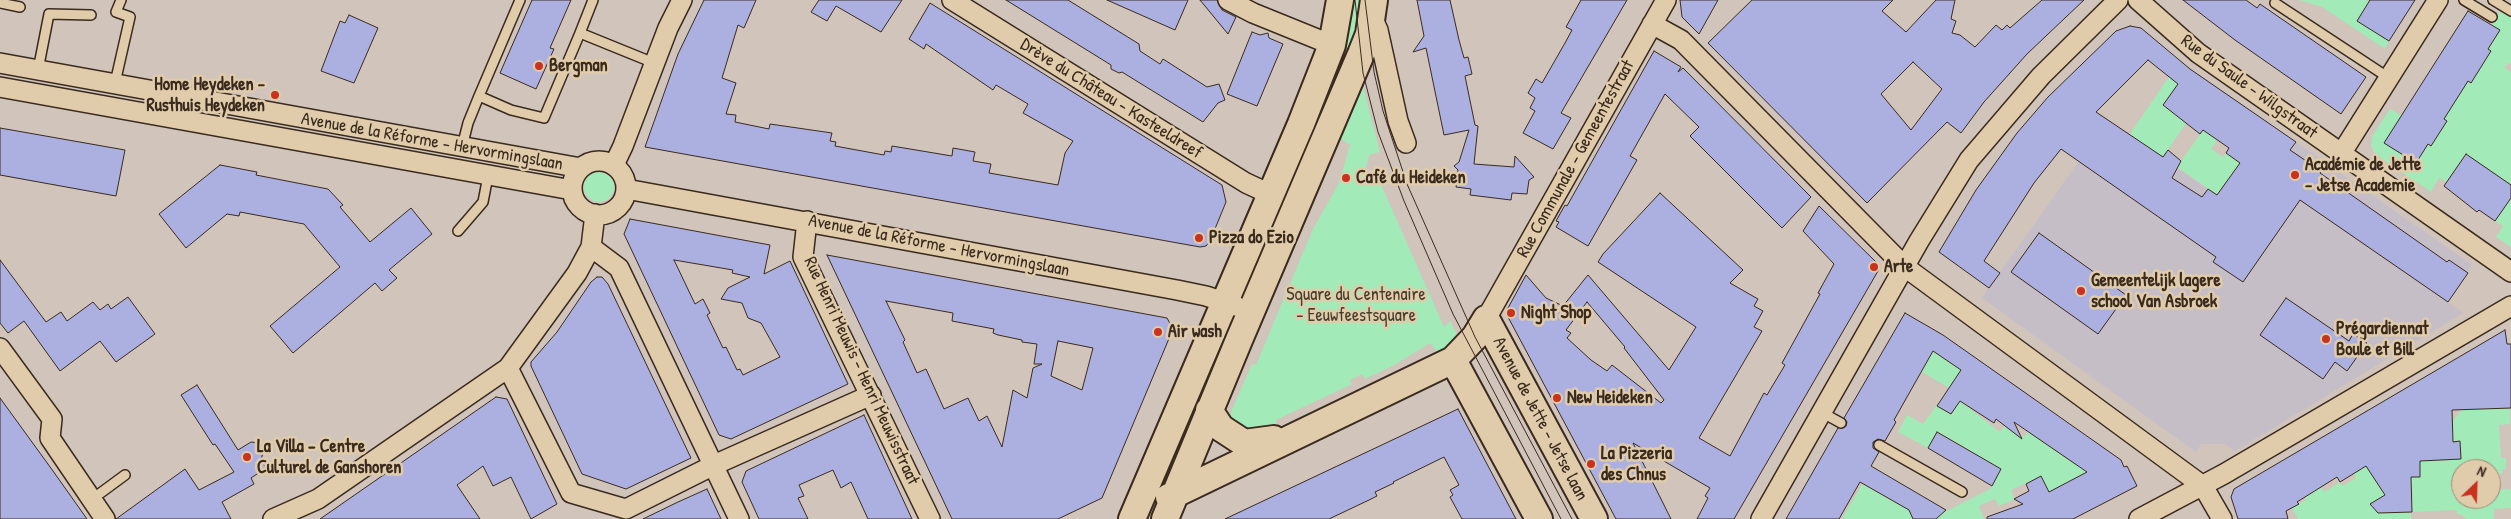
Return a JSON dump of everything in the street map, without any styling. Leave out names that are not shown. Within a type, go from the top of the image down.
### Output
[{"type":"main road","points":[[1131,517],[1272,195],[1332,44],[1340,0]]},
{"type":"main road","points":[[1165,519],[1209,410],[1361,54],[1373,8]]},
{"type":"main road","points":[[1131,517],[1453,360],[1475,337],[1486,318]]},
{"type":"main road","name":"Avenue de Jette - Jetse laan","points":[[1486,318],[1594,519]]},
{"type":"main road","points":[[1453,360],[1539,519]]},
{"type":"main road","points":[[1209,410],[1221,428],[1244,443],[1294,436]]},
{"type":"street","points":[[272,519],[296,514],[508,368],[577,273],[591,247],[595,214],[612,211],[619,206],[626,190],[625,180],[614,165],[654,63],[682,0]]},
{"type":"street","name":"Drève du Château - Kasteeldreef","points":[[952,0],[1246,182],[1272,195]]},
{"type":"street","points":[[1228,0],[1253,13],[1332,44]]},
{"type":"street","name":"Rue Communale - Gemeentestraat","points":[[1486,318],[1666,0]]},
{"type":"street","points":[[1760,519],[1969,160],[2041,76],[2118,0]]},
{"type":"street","name":"Rue du Saule - Wilgstraat","points":[[2138,0],[2198,53],[2511,272]]},
{"type":"street","points":[[2341,154],[2438,0]]},
{"type":"street","points":[[1373,8],[1398,121],[1406,143]]},
{"type":"street","points":[[1652,24],[1681,40],[1905,267],[2203,486],[2222,519]]},
{"type":"street","name":"Avenue de la Réforme - Hervormingslaan","points":[[0,63],[581,168]]},
{"type":"street","name":"Avenue de la Réforme - Hervormingslaan","points":[[0,87],[280,139],[572,190]]},
{"type":"street","name":"Avenue de la Réforme - Hervormingslaan","points":[[280,139],[284,115]]},
{"type":"street","name":"Avenue de la Réforme - Hervormingslaan","points":[[595,214],[580,206],[572,190],[576,174],[581,168],[597,161],[614,165]]},
{"type":"street","name":"Avenue de la Réforme - Hervormingslaan","points":[[626,190],[807,221],[1206,296],[1251,311]]},
{"type":"street","name":"Rue Henri Meuwis - Henri Meuwisstraat","points":[[807,221],[804,257],[930,519]]},
{"type":"street","points":[[591,247],[619,268],[739,519]]},
{"type":"street","points":[[2139,519],[2203,486],[2511,306]]},
{"type":"street","points":[[0,348],[52,419],[50,438],[105,519]]},
{"type":"street","points":[[508,368],[571,493],[626,510],[714,465],[871,395]]},
{"type":"lane","points":[[115,83],[130,17],[116,12],[121,0]]},
{"type":"lane","points":[[462,147],[468,123],[520,0]]},
{"type":"lane","points":[[479,96],[511,110],[544,118],[593,0]]},
{"type":"lane","points":[[2464,0],[2492,17]]},
{"type":"lane","points":[[2493,0],[2511,11]]},
{"type":"lane","points":[[0,3],[20,7]]},
{"type":"lane","points":[[2275,3],[2390,78]]},
{"type":"lane","points":[[38,70],[49,14],[90,15]]},
{"type":"lane","points":[[580,33],[654,63]]},
{"type":"lane","points":[[458,231],[483,202],[488,176]]},
{"type":"lane","points":[[1821,412],[1841,423]]},
{"type":"lane","points":[[1880,445],[1962,492]]},
{"type":"lane","points":[[91,500],[125,475]]},
{"type":"shaded area","points":[[2108,120],[2246,216],[2296,142],[2472,265],[2448,302],[2463,313],[2235,451],[2224,444],[2201,444],[2196,452],[1982,298]]},
{"type":"green space","points":[[1349,0],[1363,0],[1351,45],[1318,126],[1311,124]]},
{"type":"green space","points":[[2299,0],[2366,0],[2369,2],[2357,21],[2389,41],[2385,49],[2322,7]]},
{"type":"green space","points":[[2500,11],[2511,18],[2511,64],[2508,63],[2505,68],[2511,72],[2511,185],[2466,154],[2446,182],[2439,178],[2431,192],[2375,154],[2371,146],[2372,136],[2390,109],[2402,116],[2416,163],[2428,144],[2431,146],[2447,121],[2444,119],[2456,99],[2468,81],[2471,83],[2491,51],[2488,49],[2500,30],[2491,25]]},
{"type":"green space","name":"Square du Centenaire - Eeuwfeestsquare","points":[[1360,75],[1380,152],[1369,155],[1365,171],[1380,182],[1444,327],[1450,321],[1458,337],[1438,353],[1430,343],[1396,364],[1365,379],[1362,374],[1350,380],[1352,384],[1276,420],[1276,425],[1249,431],[1228,419],[1252,364],[1256,365],[1313,229],[1339,183],[1350,145],[1335,135]]},
{"type":"green space","points":[[2169,77],[2178,84],[2163,105],[2187,122],[2163,157],[2129,135]]},
{"type":"green space","points":[[2203,130],[2217,140],[2211,149],[2223,157],[2226,153],[2251,171],[2217,195],[2177,167]]},
{"type":"green space","points":[[599,172],[605,173],[613,181],[613,193],[605,201],[599,202],[593,201],[585,193],[584,187],[585,181],[593,173]]},
{"type":"green space","points":[[2511,198],[2511,247],[2496,237],[2503,226],[2495,221]]},
{"type":"green space","points":[[1933,351],[1961,370],[1949,388],[1922,372]]},
{"type":"green space","points":[[1947,391],[2000,432],[2006,424],[2024,437],[2031,428],[2049,446],[2068,460],[2101,471],[2051,496],[2041,476],[2011,490],[2015,499],[1999,506],[1995,499],[1979,506],[1984,519],[1936,519],[1943,513],[1990,489],[2001,469],[1938,432],[1928,448],[1898,432],[1907,415],[1923,424]]},
{"type":"green space","points":[[2510,408],[2510,424],[2499,425],[2501,458],[2506,458],[2506,469],[2502,470],[2502,474],[2501,459],[2453,459],[2453,421],[2462,409]]},
{"type":"green space","points":[[2451,460],[2451,509],[2494,509],[2494,519],[2466,519],[2462,515],[2457,514],[2456,510],[2411,512],[2411,519],[2298,519],[2292,508],[2306,500],[2305,497],[2319,482],[2324,492],[2340,482],[2342,486],[2356,478],[2353,472],[2367,463]]},
{"type":"green space","points":[[1862,484],[1909,510],[1913,519],[1845,519],[1843,517]]},
{"type":"green space","points":[[2511,489],[2511,508],[2501,509],[2501,490]]},
{"type":"building","points":[[532,0],[571,0],[550,48],[554,49],[536,89],[500,73]]},
{"type":"building","points":[[704,0],[756,0],[744,28],[738,25],[722,78],[736,83],[726,114],[736,115],[735,122],[769,129],[770,124],[832,133],[830,141],[836,142],[835,146],[884,155],[885,151],[891,152],[892,146],[952,156],[953,148],[975,152],[973,161],[991,164],[989,173],[1058,185],[1065,153],[1073,141],[1023,113],[1028,104],[996,85],[993,90],[926,44],[924,49],[909,39],[930,3],[1222,185],[1226,202],[1210,241],[1206,246],[1200,247],[645,147],[678,54]]},
{"type":"building","points":[[819,0],[902,0],[881,32],[836,6],[827,21],[811,12]]},
{"type":"building","points":[[1006,0],[1068,0],[1139,44],[1140,51],[1160,64],[1163,59],[1207,87],[1219,84],[1225,100],[1218,103],[1203,122],[1122,72],[1119,73],[1111,69],[1111,65]]},
{"type":"building","points":[[1107,0],[1188,0],[1175,30]]},
{"type":"building","points":[[1200,0],[1217,0],[1222,10],[1236,17],[1228,34]]},
{"type":"building","points":[[1417,0],[1450,0],[1464,58],[1468,57],[1472,74],[1465,76],[1475,125],[1478,126],[1474,164],[1514,167],[1515,156],[1534,177],[1529,180],[1527,194],[1512,193],[1511,200],[1470,195],[1471,189],[1456,187],[1458,170],[1454,166],[1459,162],[1469,130],[1444,135],[1426,48],[1413,52],[1424,36]]},
{"type":"building","points":[[1581,0],[1627,0],[1561,113],[1571,118],[1553,149],[1523,133],[1535,111],[1530,108],[1535,98],[1528,93],[1536,79],[1542,83],[1565,43],[1572,30],[1566,27]]},
{"type":"building","points":[[1680,0],[1718,0],[1699,34],[1682,17]]},
{"type":"building","points":[[1752,0],[1893,0],[1882,11],[1906,32],[1936,0],[1955,0],[1951,19],[1956,21],[1952,33],[1960,35],[1975,47],[1996,25],[2002,30],[2007,25],[2010,28],[2042,0],[2084,0],[2027,54],[1984,102],[1961,133],[1947,122],[1867,203],[1708,43]],"holes":[[[1913,62],[1942,89],[1911,130],[1881,94]]]},
{"type":"building","points":[[2183,0],[2246,0],[2257,8],[2260,4],[2366,77],[2341,114],[2235,40]]},
{"type":"building","points":[[2370,0],[2415,0],[2389,41],[2357,21]]},
{"type":"building","points":[[2468,11],[2500,30],[2488,49],[2491,51],[2471,83],[2468,81],[2444,119],[2447,121],[2431,146],[2428,144],[2416,163],[2384,143]]},
{"type":"building","points":[[349,15],[378,28],[354,83],[321,71],[340,21],[345,23]]},
{"type":"building","points":[[2130,26],[2141,28],[2190,69],[2296,142],[2290,150],[2321,171],[2320,173],[2447,262],[2449,260],[2468,273],[2448,302],[2300,200],[2243,282],[2213,262],[2216,257],[2061,149],[2034,183],[1984,261],[2000,273],[1989,288],[1939,252],[1976,190],[2017,133],[2048,97],[2116,31]],"holes":[[[2148,60],[2178,84],[2163,105],[2200,134],[2203,130],[2229,148],[2226,153],[2240,163],[2217,195],[2208,189],[2202,197],[2172,178],[2181,161],[2168,150],[2163,157],[2096,112]]]},
{"type":"building","points":[[1252,32],[1260,35],[1268,33],[1269,38],[1283,44],[1257,106],[1227,94]]},
{"type":"building","points":[[1654,51],[1681,67],[1678,72],[1683,68],[1811,197],[1782,228],[1690,136],[1699,127],[1665,94],[1630,156],[1637,160],[1588,246],[1556,227],[1559,222],[1556,221],[1565,205],[1567,206]]},
{"type":"building","points":[[0,128],[125,150],[116,196],[0,175]]},
{"type":"building","points":[[2466,154],[2511,185],[2511,198],[2495,221],[2479,210],[2477,212],[2444,186]]},
{"type":"building","points":[[220,165],[257,172],[256,175],[328,189],[343,205],[340,207],[370,242],[411,208],[432,234],[389,270],[397,278],[382,291],[375,283],[293,353],[270,326],[340,267],[304,224],[240,212],[239,216],[227,214],[186,248],[159,214]]},
{"type":"building","points":[[1660,193],[1743,270],[1730,283],[1758,299],[1754,306],[1763,311],[1754,327],[1762,331],[1699,438],[1730,456],[1764,393],[1767,395],[1785,365],[1782,363],[1820,294],[1818,293],[1834,264],[1803,231],[1819,206],[1877,263],[1878,271],[1734,519],[1697,519],[1708,498],[1705,496],[1710,488],[1633,443],[1671,519],[1616,519],[1508,317],[1508,308],[1526,275],[1546,298],[1563,306],[1588,275],[1669,370],[1696,327],[1598,262],[1603,254]],"holes":[[[1587,302],[1625,347],[1664,400],[1661,403],[1612,365],[1607,371],[1591,360],[1567,338],[1571,333],[1566,330]]]},
{"type":"building","points":[[630,219],[770,245],[764,274],[790,261],[848,384],[731,439],[719,435],[624,234]],"holes":[[[674,260],[733,270],[732,273],[750,277],[728,288],[721,299],[742,303],[748,318],[761,323],[780,357],[743,375],[740,369],[737,370],[726,347],[723,348],[707,315],[710,313],[703,299],[695,304]]]},
{"type":"building","points":[[2039,233],[2126,295],[2098,334],[2011,272]]},
{"type":"building","points":[[827,255],[1167,318],[1173,329],[1102,498],[1058,519],[952,519]],"holes":[[[886,301],[953,313],[952,321],[994,329],[993,333],[998,335],[1037,344],[1034,364],[1042,364],[1033,368],[1027,398],[1013,390],[1002,447],[987,416],[979,421],[968,398],[944,409],[926,369],[917,373],[903,342],[905,340]],[[1058,341],[1093,348],[1082,390],[1051,376]]]},
{"type":"building","points":[[0,260],[46,322],[61,312],[67,321],[93,302],[100,310],[108,304],[111,309],[128,297],[155,334],[116,362],[100,341],[60,371],[24,321],[8,333],[0,323]]},
{"type":"building","points":[[597,277],[602,277],[608,284],[691,458],[626,489],[582,474],[531,366],[531,362],[557,332],[591,282]]},
{"type":"building","points":[[2286,298],[2349,341],[2353,334],[2367,343],[2347,371],[2335,362],[2323,379],[2260,335]]},
{"type":"building","points":[[1905,313],[1943,335],[2121,460],[2124,467],[2127,466],[2137,486],[2073,519],[1987,519],[1987,517],[2023,504],[2014,499],[2029,491],[2026,484],[2041,476],[2049,492],[2087,472],[2014,422],[2022,439],[1996,419],[1994,423],[1960,401],[1951,414],[1937,406],[1961,370],[1933,351],[1894,420],[1896,422],[1885,441],[1878,439],[1873,442],[1873,448],[1879,452],[1871,466],[1946,510],[1936,519],[1913,519],[1909,510],[1860,482],[1839,519],[1786,519],[1838,428],[1846,426],[1847,422],[1844,418]]},
{"type":"building","points":[[2505,330],[2507,344],[2511,344],[2511,408],[2452,410],[2453,442],[2460,441],[2461,459],[2420,461],[2420,477],[2411,477],[2412,512],[2378,513],[2370,504],[2385,495],[2366,466],[2340,482],[2337,477],[2297,502],[2299,504],[2286,511],[2288,519],[2238,519],[2231,497],[2234,489]]},
{"type":"building","points":[[197,385],[238,450],[251,442],[260,443],[264,449],[261,460],[266,468],[251,478],[254,484],[222,502],[231,519],[116,519],[185,469],[199,490],[234,472],[215,444],[213,445],[181,395]]},
{"type":"building","points":[[496,397],[507,399],[557,504],[531,519],[511,477],[493,486],[483,466],[457,485],[480,519],[320,519]]},
{"type":"building","points":[[0,398],[53,471],[87,519],[0,519]]},
{"type":"building","points":[[1458,409],[1516,519],[1462,519],[1450,497],[1453,495],[1450,490],[1459,485],[1444,457],[1375,492],[1377,496],[1329,519],[1225,519]]},
{"type":"building","points":[[864,415],[912,519],[868,519],[851,482],[841,488],[833,470],[799,485],[804,496],[798,498],[808,519],[759,519],[742,482],[746,471]]},
{"type":"building","points":[[1937,432],[2001,469],[1992,486],[1928,448]]},
{"type":"building","points":[[707,489],[721,519],[643,519],[678,502]]},
{"type":"tram line","points":[[1355,0],[1363,73],[1378,132],[1404,201],[1453,314],[1561,519]]},
{"type":"tram line","points":[[1365,0],[1374,72],[1383,111],[1407,184],[1475,337],[1572,519]]},
{"type":"place","name":"Bergman","points":[[539,66]]},
{"type":"place","name":"Home Heydeken - Rusthuis Heydeken","points":[[275,95]]},
{"type":"place","name":"Académie de Jette - Jetse Academie","points":[[2295,175]]},
{"type":"place","name":"Café du Heideken","points":[[1346,178]]},
{"type":"place","name":"Pizza do Ezio","points":[[1199,238]]},
{"type":"place","name":"Arte","points":[[1874,267]]},
{"type":"place","name":"Gemeentelijk lagere school Van Asbroek","points":[[2081,291]]},
{"type":"place","name":"Night Shop","points":[[1511,313]]},
{"type":"place","name":"Air wash","points":[[1158,332]]},
{"type":"place","name":"Prégardiennat Boule et Bill","points":[[2326,339]]},
{"type":"place","name":"New Heideken","points":[[1557,398]]},
{"type":"place","name":"La Villa – Centre Culturel de Ganshoren","points":[[247,457]]},
{"type":"place","name":"La Pizzeria des Chnus","points":[[1591,464]]}]
